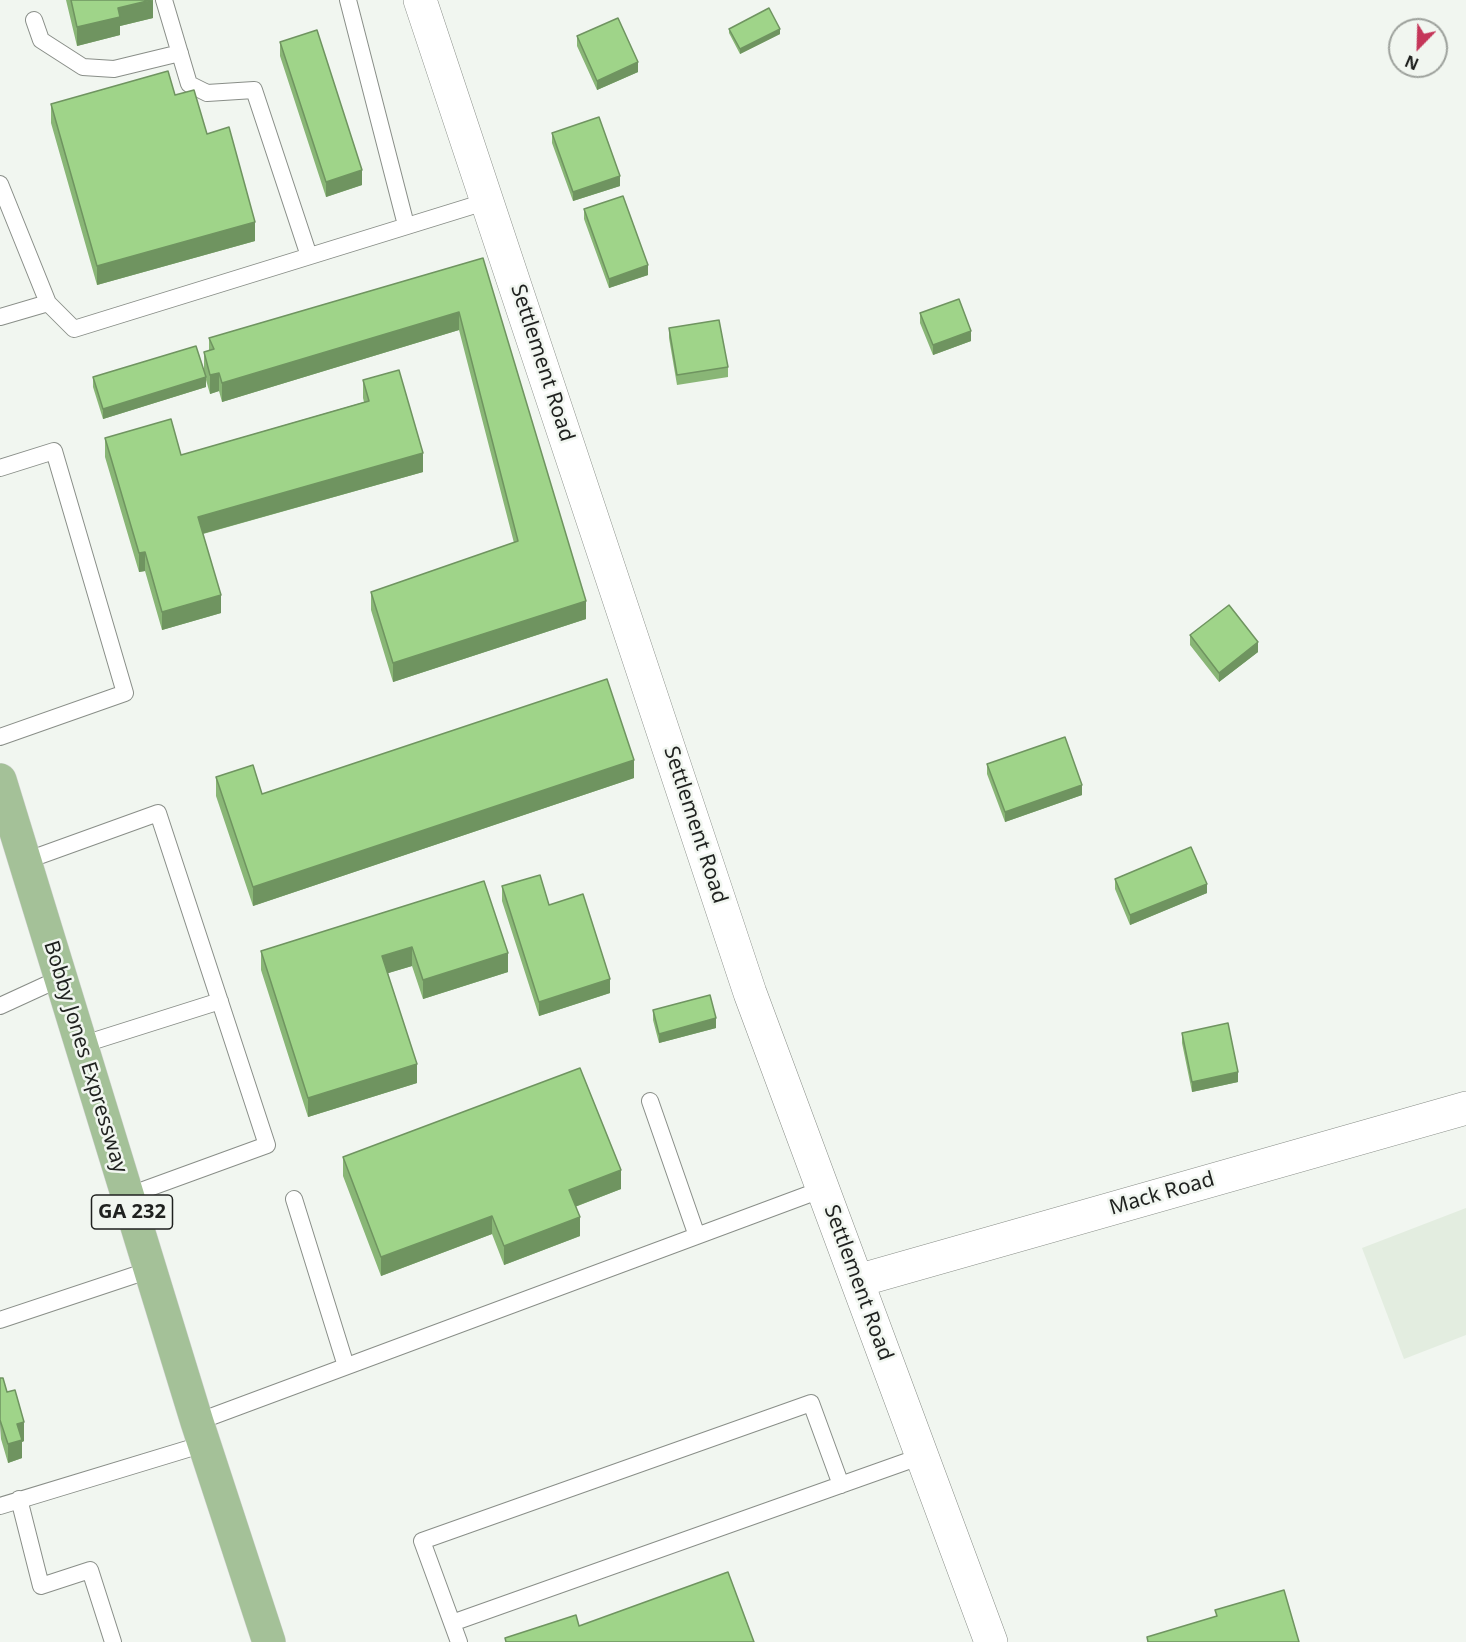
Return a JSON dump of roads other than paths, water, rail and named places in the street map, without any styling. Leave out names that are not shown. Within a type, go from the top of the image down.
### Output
[{"type":"main road","name":"Bobby Jones Expressway","points":[[0,780],[150,1270],[269,1642]]},
{"type":"street","name":"Settlement Road","points":[[420,0],[750,993],[991,1642]]},
{"type":"street","name":"Mack Road","points":[[857,1281],[1466,1108]]},
{"type":"lane","points":[[164,0],[189,84],[207,93],[254,90],[309,256]]},
{"type":"lane","points":[[348,0],[406,225]]},
{"type":"lane","points":[[34,21],[41,40],[83,67],[114,69],[180,53]]},
{"type":"lane","points":[[0,184],[48,303],[74,329],[488,201]]},
{"type":"lane","points":[[0,317],[48,303]]},
{"type":"lane","points":[[0,468],[54,451],[125,693],[0,737]]},
{"type":"lane","points":[[25,861],[158,813],[267,1145],[127,1196]]},
{"type":"lane","points":[[0,1006],[61,978]]},
{"type":"lane","points":[[81,1046],[220,1001]]},
{"type":"lane","points":[[650,1101],[697,1236]]},
{"type":"lane","points":[[0,1506],[201,1433],[346,1366],[823,1189]]},
{"type":"lane","points":[[294,1199],[346,1366]]},
{"type":"lane","points":[[0,1320],[150,1270]]},
{"type":"lane","points":[[459,1642],[422,1541],[811,1404],[841,1485]]},
{"type":"lane","points":[[452,1623],[922,1456]]},
{"type":"lane","points":[[19,1500],[41,1586],[90,1570],[113,1642]]}]
